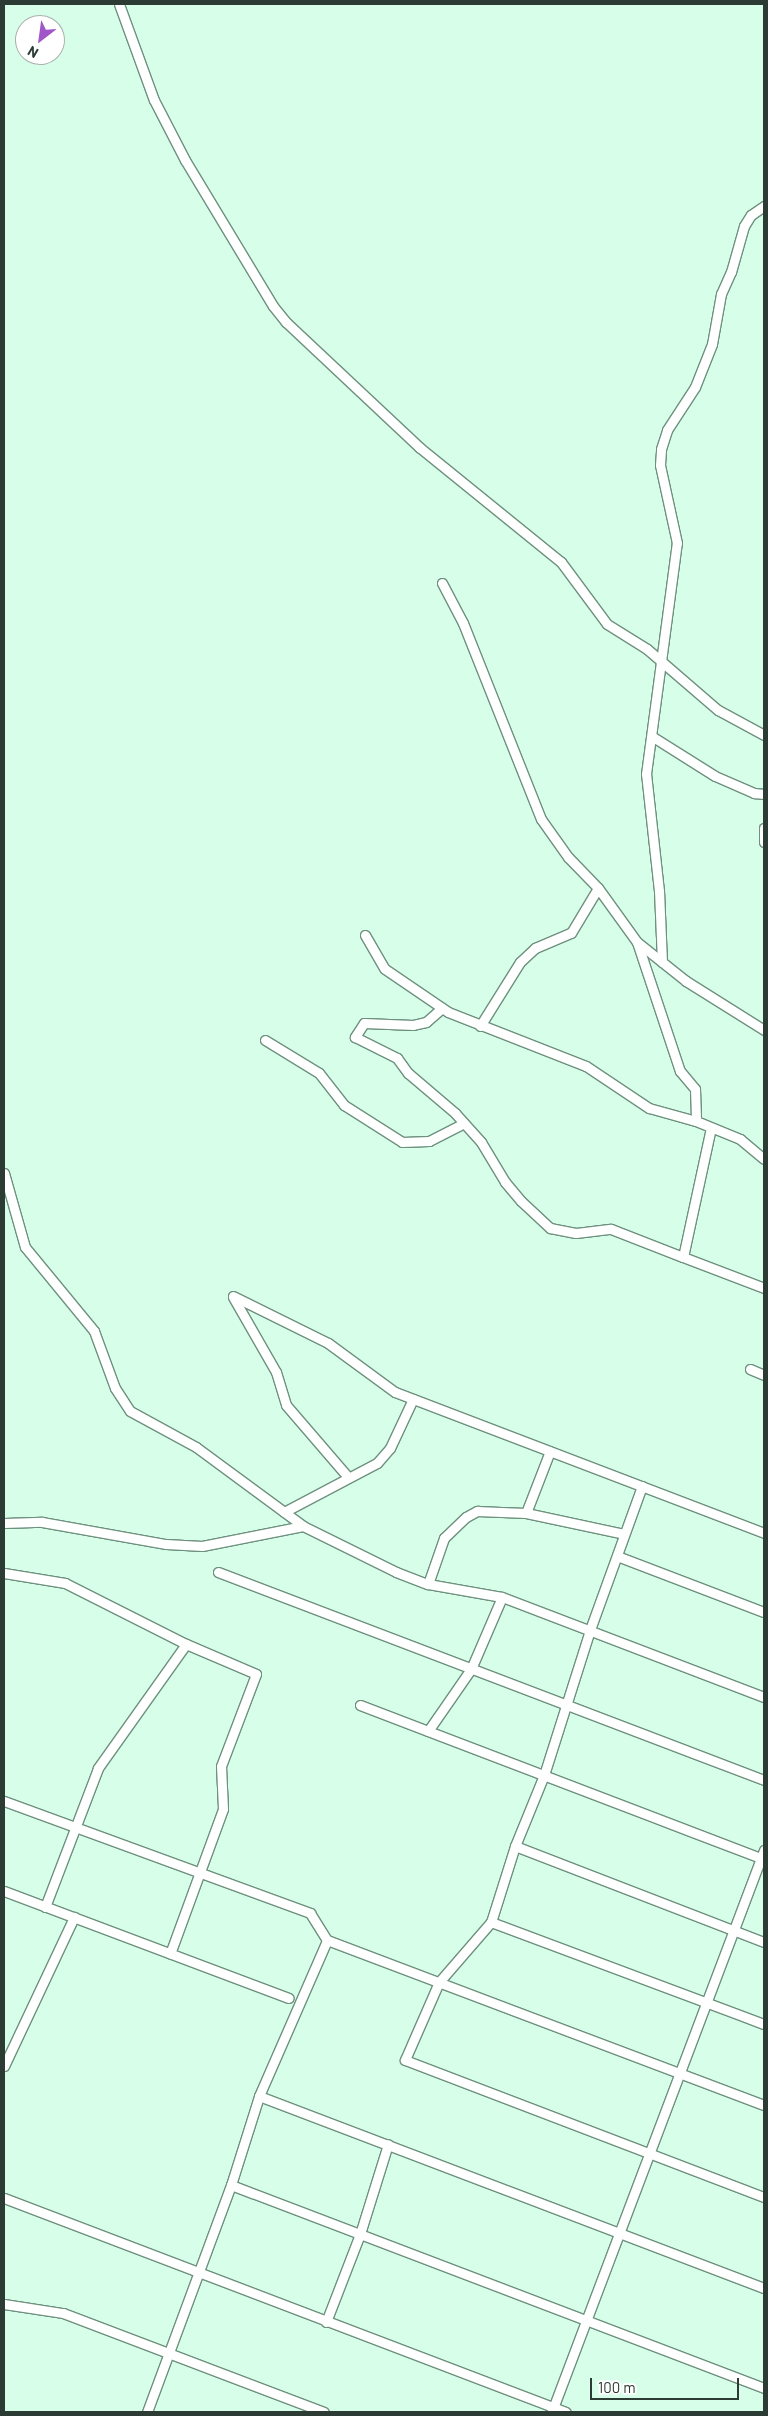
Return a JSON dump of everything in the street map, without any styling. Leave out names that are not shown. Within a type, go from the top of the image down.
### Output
[{"type":"street","points":[[119,4],[141,70],[185,160],[273,306],[286,322],[419,447],[554,556],[607,624],[662,661],[718,710],[764,735]]},
{"type":"street","points":[[662,962],[659,891],[646,774],[653,737],[677,543],[660,465],[661,449],[667,430],[695,387],[712,344],[721,294],[732,272],[744,226],[751,215],[764,206]]},
{"type":"street","points":[[442,583],[463,623],[542,819],[568,858],[598,888],[636,942],[680,1071],[695,1089],[696,1121]]},
{"type":"street","points":[[653,737],[714,776],[754,793],[764,794]]},
{"type":"street","points":[[764,828],[764,842]]},
{"type":"street","points":[[480,1026],[520,962],[535,948],[571,933],[598,888]]},
{"type":"street","points":[[365,936],[385,968],[442,1008],[480,1026],[586,1066],[649,1108],[696,1121],[740,1139],[764,1159]]},
{"type":"street","points":[[636,942],[686,982],[764,1030]]},
{"type":"street","points":[[442,1008],[426,1022],[413,1025],[364,1023],[355,1037],[397,1058],[408,1074],[464,1123],[481,1142],[505,1182],[550,1228],[576,1233],[611,1229],[764,1288]]},
{"type":"street","points":[[265,1040],[319,1073],[344,1105],[402,1142],[429,1141],[464,1123]]},
{"type":"street","points":[[682,1257],[711,1128]]},
{"type":"street","points":[[4,1173],[25,1247],[94,1331],[120,1400],[130,1411],[208,1456],[303,1526],[428,1584],[502,1597],[764,1696]]},
{"type":"street","points":[[347,1476],[286,1405],[276,1372],[233,1296],[328,1343],[396,1392],[764,1533]]},
{"type":"street","points":[[750,1369],[764,1374]]},
{"type":"street","points":[[284,1512],[347,1476],[376,1463],[390,1448],[413,1399]]},
{"type":"street","points":[[526,1513],[550,1451]]},
{"type":"street","points":[[642,1486],[590,1630],[544,1775],[516,1846],[492,1922],[439,1982],[405,2060],[764,2197]]},
{"type":"street","points":[[428,1584],[444,1538],[466,1517],[477,1511],[526,1513],[624,1534]]},
{"type":"street","points":[[4,1523],[42,1522],[166,1544],[202,1546],[303,1526]]},
{"type":"street","points":[[617,1556],[764,1612]]},
{"type":"street","points":[[4,1572],[65,1583],[186,1644],[256,1674],[221,1766],[224,1809],[170,1954]]},
{"type":"street","points":[[218,1572],[764,1780]]},
{"type":"street","points":[[428,1731],[471,1669],[502,1597]]},
{"type":"street","points":[[45,1907],[74,1826],[98,1768],[186,1644]]},
{"type":"street","points":[[360,1705],[763,1856],[552,2410]]},
{"type":"street","points":[[4,1801],[310,1913],[327,1940],[764,2105]]},
{"type":"street","points":[[516,1846],[764,1942]]},
{"type":"street","points":[[4,1891],[288,1998]]},
{"type":"street","points":[[4,2066],[74,1917]]},
{"type":"street","points":[[492,1922],[764,2024]]},
{"type":"street","points":[[147,2412],[167,2353],[231,2185],[259,2096],[327,1940]]},
{"type":"street","points":[[259,2096],[764,2288]]},
{"type":"street","points":[[326,2322],[360,2234],[388,2144]]},
{"type":"street","points":[[231,2185],[764,2388]]},
{"type":"street","points":[[4,2198],[552,2410],[566,2412]]},
{"type":"street","points":[[4,2304],[63,2313],[324,2412]]}]
